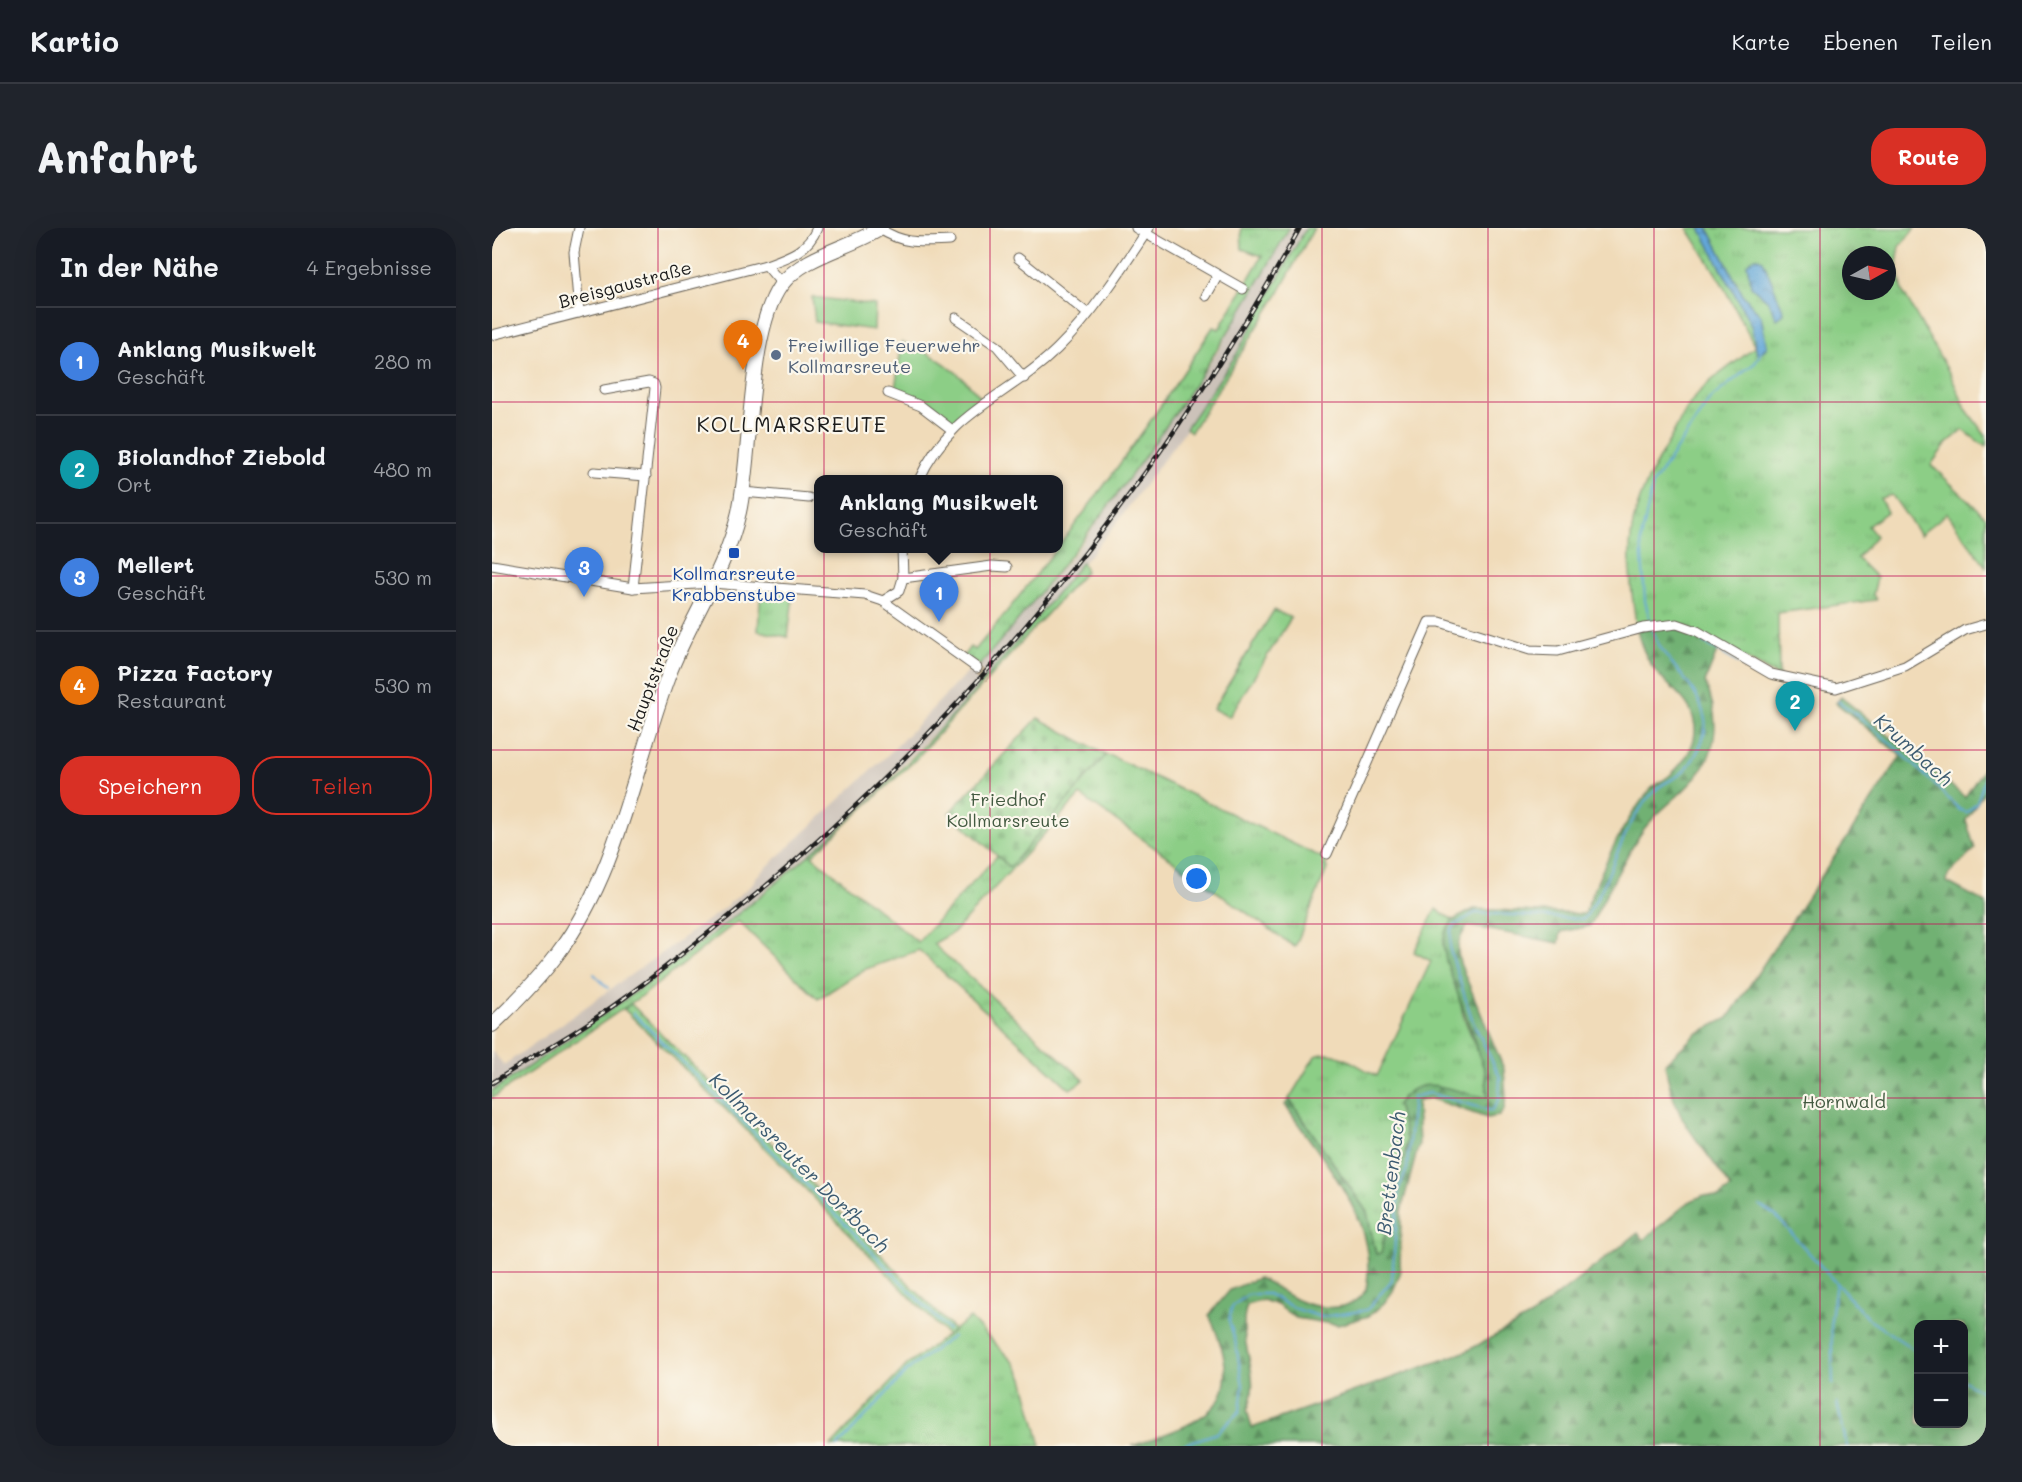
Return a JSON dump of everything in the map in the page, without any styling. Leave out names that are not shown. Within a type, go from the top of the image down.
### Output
[{"type":"main road","name":"Hauptstraße","points":[[492,1024],[559,953],[589,900],[620,828],[670,671],[732,538],[743,492],[762,331],[767,314],[782,284],[815,260],[880,228]]},
{"type":"street","points":[[579,228],[574,252],[579,314]]},
{"type":"street","points":[[815,260],[807,246],[817,228]]},
{"type":"street","name":"Hauptstraße","points":[[880,228],[899,240],[908,242],[950,241]]},
{"type":"street","points":[[1136,228],[1147,231],[1243,289]]},
{"type":"street","points":[[922,475],[937,447],[951,429],[969,413],[1024,378],[1058,348],[1088,314],[1147,231]]},
{"type":"street","name":"Breisgaustraße","points":[[492,335],[766,265],[791,256],[807,246]]},
{"type":"street","points":[[1018,258],[1088,314]]},
{"type":"street","points":[[766,265],[782,284]]},
{"type":"street","points":[[1206,296],[1218,275]]},
{"type":"street","points":[[956,318],[996,346],[1024,378]]},
{"type":"street","points":[[604,390],[654,384],[633,588]]},
{"type":"street","points":[[888,393],[921,406],[951,429]]},
{"type":"street","points":[[594,472],[646,476]]},
{"type":"street","points":[[743,492],[809,498]]},
{"type":"street","points":[[883,601],[899,591],[903,578],[902,553]]},
{"type":"street","points":[[903,578],[995,561],[1007,567]]},
{"type":"street","points":[[492,565],[633,588],[712,583],[864,595],[883,601],[977,668]]},
{"type":"street","points":[[1327,854],[1430,622],[1440,622],[1530,650],[1558,651],[1642,628],[1677,624],[1697,631],[1772,674],[1836,688],[1905,666],[1965,630],[1986,624]]},
{"type":"shaded area","points":[[1289,228],[1306,228],[1236,355],[1193,420],[1118,521],[1023,636],[953,714],[836,831],[724,925],[574,1037],[492,1091],[492,1051],[504,1065],[715,915],[753,884],[755,878],[894,749],[972,667],[979,666],[1074,554],[1136,470],[1218,351]]},
{"type":"green space","points":[[1241,228],[1289,228],[1256,287],[1146,455],[1065,562],[979,666],[964,655],[970,647],[975,650],[1052,553],[1063,553],[1063,539],[1129,452],[1213,327],[1219,329],[1262,256],[1242,249]]},
{"type":"green space","points":[[1306,228],[1314,228],[1277,296],[1191,432],[1186,428],[1236,355]]},
{"type":"green space","points":[[1687,228],[1915,228],[1900,246],[1897,263],[1903,292],[1950,374],[1966,409],[1986,436],[1986,447],[1963,430],[1946,444],[1931,465],[1986,517],[1986,567],[1947,513],[1920,535],[1892,495],[1880,498],[1887,512],[1868,526],[1876,536],[1857,558],[1877,578],[1873,594],[1876,600],[1778,613],[1779,677],[1720,644],[1637,630],[1630,575],[1630,553],[1636,511],[1654,467],[1684,413],[1701,390],[1755,347],[1720,280]]},
{"type":"green space","points":[[812,297],[875,305],[874,330],[815,322]]},
{"type":"green space","points":[[902,342],[946,364],[982,399],[952,424],[926,404],[895,389]]},
{"type":"green space","points":[[1082,562],[1086,571],[914,761],[812,856],[918,942],[997,856],[1010,867],[1106,755],[1325,859],[1327,869],[1295,947],[1080,795],[954,932],[933,944],[1084,1080],[1070,1089],[919,950],[863,970],[818,999],[738,921],[646,993],[492,1098],[492,1091],[581,1031],[668,968],[753,902],[835,832],[933,736],[1024,633]]},
{"type":"green space","points":[[761,587],[794,588],[788,637],[758,631]]},
{"type":"green space","points":[[1274,610],[1291,618],[1229,717],[1213,709]]},
{"type":"green space","name":"Hornwald","points":[[1666,624],[1720,644],[1705,682],[1713,706],[1715,731],[1710,754],[1704,766],[1690,784],[1657,815],[1636,840],[1590,926],[1561,932],[1559,943],[1468,926],[1465,930],[1458,948],[1460,963],[1504,1069],[1506,1097],[1504,1110],[1499,1116],[1487,1118],[1429,1098],[1417,1102],[1419,1144],[1401,1211],[1400,1274],[1393,1291],[1384,1303],[1369,1316],[1338,1325],[1296,1318],[1277,1305],[1263,1300],[1247,1305],[1244,1332],[1252,1384],[1247,1410],[1252,1428],[1467,1351],[1531,1316],[1638,1233],[1643,1240],[1689,1202],[1704,1195],[1718,1197],[1731,1188],[1682,1117],[1669,1084],[1665,1063],[1696,1034],[1728,1018],[1901,756],[1836,703],[1841,697],[1965,797],[1986,765],[1986,789],[1966,820],[1975,849],[1948,875],[1947,882],[1986,903],[1986,1446],[1132,1446],[1182,1427],[1201,1417],[1215,1405],[1223,1390],[1226,1370],[1221,1346],[1209,1315],[1230,1290],[1258,1278],[1306,1303],[1339,1307],[1349,1304],[1366,1290],[1368,1264],[1364,1239],[1356,1215],[1330,1169],[1285,1105],[1289,1099],[1367,1212],[1376,1254],[1381,1253],[1397,1176],[1405,1153],[1406,1138],[1397,1105],[1417,1087],[1427,1085],[1488,1097],[1485,1071],[1446,961],[1443,944],[1445,933],[1453,920],[1474,909],[1584,914],[1620,833],[1651,789],[1669,776],[1685,758],[1693,744],[1695,729],[1689,708],[1649,662],[1637,630]]},
{"type":"green space","name":"Friedhof Kollmarsreute","points":[[1038,718],[1106,755],[1010,867],[949,813]]},
{"type":"green space","points":[[1436,909],[1453,920],[1445,933],[1463,1015],[1485,1071],[1488,1098],[1438,1086],[1427,1086],[1416,1088],[1406,1094],[1397,1105],[1406,1138],[1405,1153],[1397,1176],[1381,1254],[1376,1254],[1367,1212],[1289,1099],[1315,1056],[1332,1054],[1339,1056],[1377,1076],[1431,961],[1414,952]]},
{"type":"green space","points":[[631,1004],[794,1165],[954,1330],[947,1335],[789,1172],[624,1009]]},
{"type":"green space","points":[[970,1318],[1014,1363],[1023,1378],[1041,1446],[831,1446],[907,1365]]},
{"type":"water","points":[[1700,228],[1708,228],[1743,295],[1761,316],[1767,347],[1760,354],[1757,353],[1751,325]]},
{"type":"water","points":[[1755,257],[1763,260],[1783,310],[1784,314],[1777,319],[1768,301],[1751,286],[1747,264]]},
{"type":"waterway","name":"Brettenbach","points":[[1651,624],[1645,601],[1641,539],[1653,484],[1710,399],[1755,363],[1760,354]]},
{"type":"waterway","name":"Brettenbach","points":[[1179,1446],[1217,1433],[1240,1411],[1243,1385],[1235,1340],[1229,1321],[1232,1307],[1247,1295],[1268,1294],[1294,1308],[1321,1317],[1367,1310],[1392,1280],[1399,1188],[1407,1169],[1413,1097],[1429,1093],[1492,1111],[1499,1099],[1500,1077],[1473,1022],[1450,950],[1451,931],[1455,925],[1475,913],[1584,919],[1603,887],[1634,818],[1658,788],[1682,773],[1693,760],[1705,733],[1705,720],[1701,706],[1688,683],[1664,652],[1652,629]]},
{"type":"waterway","name":"Krumbach","points":[[1704,643],[1757,674]]},
{"type":"waterway","name":"Krumbach","points":[[1838,701],[1886,739],[1960,810],[1967,812],[1977,802],[1986,775]]},
{"type":"waterway","name":"Kollmarsreuter Dorfbach","points":[[594,974],[608,988]]},
{"type":"waterway","name":"Kollmarsreuter Dorfbach","points":[[633,1013],[820,1198],[948,1330]]},
{"type":"waterway","points":[[1760,1206],[1776,1216],[1868,1319],[1914,1349]]},
{"type":"waterway","points":[[1833,1384],[1831,1319],[1836,1283]]},
{"type":"waterway","name":"Kollmarsreuter Dorfbach","points":[[838,1446],[909,1369],[953,1336]]},
{"type":"waterway","points":[[1968,1383],[1986,1394]]},
{"type":"waterway","points":[[1837,1403],[1847,1446]]},
{"type":"tunnel","points":[[977,668],[989,678]]},
{"type":"railway","points":[[492,1083],[584,1026],[664,968],[722,922],[809,849],[892,771],[970,689],[1045,603],[1115,514],[1181,421],[1243,326],[1300,228]]},
{"type":"place","name":"Freiwillige Feuerwehr Kollmarsreute","points":[[776,355]]},
{"type":"place","name":"Pizza Factory","points":[[743,370]]},
{"type":"place","name":"Kollmarsreute Krabbenstube","points":[[734,553]]},
{"type":"place","name":"Mellert","points":[[584,597]]},
{"type":"place","name":"Anklang Musikwelt","points":[[939,622]]},
{"type":"place","name":"Biolandhof Ziebold","points":[[1795,731]]},
{"type":"district","name":"KOLLMARSREUTE","points":[[792,423]]}]
